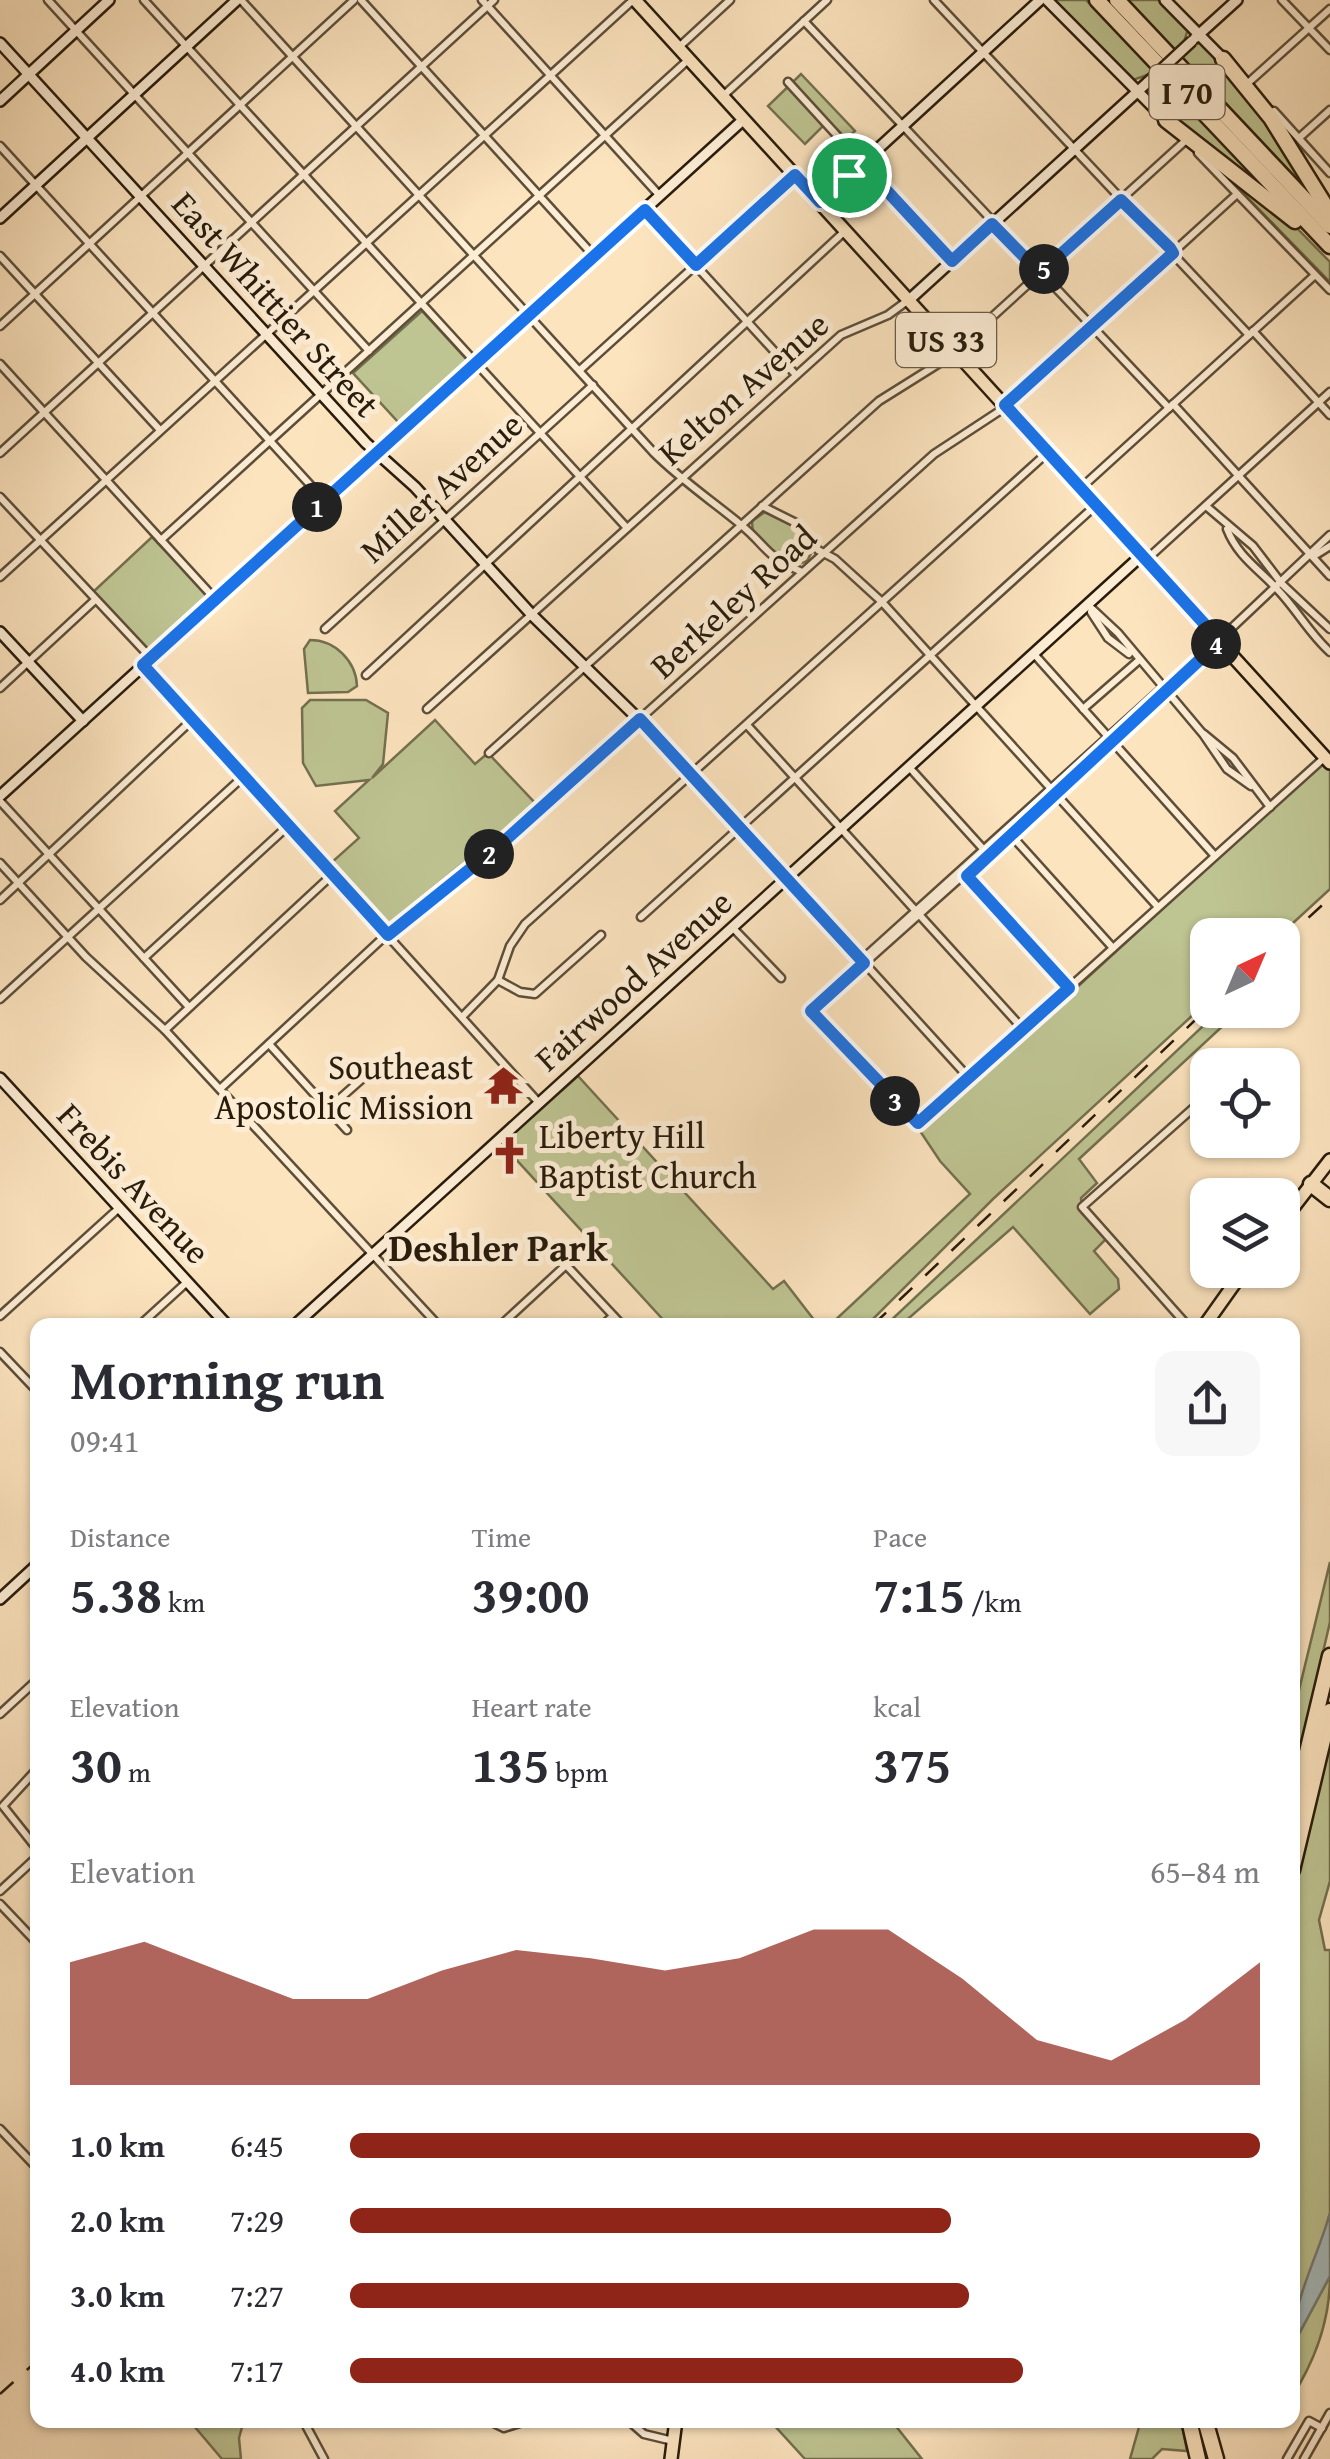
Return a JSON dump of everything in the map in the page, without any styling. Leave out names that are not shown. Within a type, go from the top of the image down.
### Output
[{"type":"highway","name":"I 70","points":[[1097,0],[1330,250]]},
{"type":"highway","name":"I 70","points":[[1116,0],[1330,226]]},
{"type":"highway","points":[[1223,60],[1272,118],[1330,213]]},
{"type":"highway","points":[[1166,120],[1256,186],[1330,250]]},
{"type":"highway","points":[[1311,1184],[1330,1195]]},
{"type":"highway","points":[[1300,1782],[1330,1656]]},
{"type":"highway","points":[[1300,1836],[1330,1710]]},
{"type":"highway","points":[[1190,2428],[1198,2459]]},
{"type":"highway","points":[[1208,2428],[1216,2459]]},
{"type":"main road","name":"US 33","points":[[634,0],[1327,760]]},
{"type":"main road","points":[[1300,1198],[1330,1160]]},
{"type":"main road","points":[[1210,1318],[1231,1288]]},
{"type":"main road","points":[[671,2459],[675,2428]]},
{"type":"street","points":[[48,0],[369,351]]},
{"type":"street","points":[[0,101],[110,0]]},
{"type":"street","points":[[144,0],[627,528]]},
{"type":"street","points":[[0,218],[239,0],[681,480],[742,525],[766,555],[802,572]]},
{"type":"street","points":[[0,326],[358,0],[594,256]]},
{"type":"street","points":[[0,576],[634,0]]},
{"type":"street","points":[[678,47],[730,0]]},
{"type":"street","points":[[723,96],[827,0]]},
{"type":"street","points":[[934,0],[1072,151],[1330,415]]},
{"type":"street","points":[[820,202],[1044,0],[1138,91],[1330,290]]},
{"type":"street","points":[[1165,0],[1195,38],[1248,83],[1330,173]]},
{"type":"street","name":"Kelton Avenue","points":[[426,709],[840,335],[888,316],[909,300],[1237,0]]},
{"type":"street","points":[[1282,0],[1330,50]]},
{"type":"street","points":[[0,454],[488,2],[660,196]]},
{"type":"street","points":[[1248,83],[1330,9]]},
{"type":"street","points":[[804,21],[992,224],[1240,476],[1330,576]]},
{"type":"street","name":"East Whittier Street","points":[[0,42],[321,394],[584,668],[640,719],[969,1078]]},
{"type":"street","points":[[162,540],[689,59]]},
{"type":"street","points":[[788,82],[952,261]]},
{"type":"street","points":[[1298,138],[1330,110]]},
{"type":"street","points":[[188,1006],[0,798],[744,119]]},
{"type":"street","points":[[489,753],[888,393],[955,350],[1185,140]]},
{"type":"street","points":[[0,146],[324,500]]},
{"type":"street","points":[[580,370],[795,175]]},
{"type":"street","name":"Berkeley Road","points":[[220,1089],[388,935],[500,845],[934,454],[1005,405],[1237,194]]},
{"type":"street","points":[[645,210],[796,375]]},
{"type":"street","points":[[366,675],[582,478],[629,426],[845,230]]},
{"type":"street","points":[[0,256],[160,430]]},
{"type":"street","points":[[1080,488],[1315,275]]},
{"type":"street","points":[[0,364],[216,599]]},
{"type":"street","name":"Miller Avenue","points":[[326,629],[593,385]]},
{"type":"street","name":"Fairwood Avenue","points":[[304,1318],[976,706],[1240,476],[1330,392]]},
{"type":"street","points":[[462,1017],[498,980],[510,946],[525,924],[1048,452]]},
{"type":"street","points":[[0,497],[95,600],[193,719],[540,1103]]},
{"type":"street","points":[[641,917],[1096,505]]},
{"type":"street","points":[[762,506],[790,518],[882,602],[1158,907]]},
{"type":"street","points":[[1206,506],[1226,528],[1253,546],[1303,626],[1330,652]]},
{"type":"street","points":[[1226,528],[1238,551],[1330,629]]},
{"type":"street","points":[[1327,760],[1215,856],[923,1121],[914,1122],[811,1011],[1159,691],[1165,691],[1280,586],[1330,535]]},
{"type":"street","points":[[1312,556],[1330,546]]},
{"type":"street","points":[[0,688],[95,600]]},
{"type":"street","points":[[1088,605],[1118,633],[1204,734],[1227,768],[1270,807]]},
{"type":"street","points":[[0,632],[83,721]]},
{"type":"street","points":[[1034,654],[1215,856]]},
{"type":"street","points":[[1083,709],[1138,661]]},
{"type":"street","points":[[0,900],[193,719]]},
{"type":"street","points":[[747,724],[1023,1029]]},
{"type":"street","points":[[909,767],[986,852]]},
{"type":"street","points":[[0,998],[244,776]]},
{"type":"street","points":[[918,914],[967,876],[986,852],[1011,835],[1054,791]]},
{"type":"street","points":[[144,958],[288,825]]},
{"type":"street","points":[[1011,835],[1113,948]]},
{"type":"street","points":[[0,863],[67,937],[165,1030],[432,1318]]},
{"type":"street","points":[[165,1030],[333,874]]},
{"type":"street","points":[[967,876],[1069,988]]},
{"type":"street","points":[[732,927],[782,978]]},
{"type":"street","points":[[498,980],[520,992],[535,994],[600,935]]},
{"type":"street","points":[[269,1044],[347,1130]]},
{"type":"street","name":"Frebis Avenue","points":[[0,1078],[220,1318]]},
{"type":"street","points":[[328,1109],[363,1078]]},
{"type":"street","points":[[1182,1318],[1082,1208],[1190,1112]]},
{"type":"street","points":[[0,1316],[120,1208]]},
{"type":"street","points":[[509,1318],[566,1265],[614,1316]]},
{"type":"street","points":[[148,1318],[187,1282]]},
{"type":"street","points":[[0,1352],[30,1384]]},
{"type":"street","points":[[0,1599],[30,1571]]},
{"type":"street","points":[[0,1714],[30,1686]]},
{"type":"street","points":[[30,1776],[2,1806],[30,1843]]},
{"type":"street","points":[[0,1890],[30,1861]]},
{"type":"street","points":[[0,1904],[30,1936]]},
{"type":"street","points":[[0,2129],[30,2161]]},
{"type":"street","points":[[1304,2459],[1330,2413]]},
{"type":"street","points":[[1287,2459],[1309,2422],[1322,2428]]},
{"type":"street","points":[[307,2428],[324,2459]]},
{"type":"street","points":[[637,2428],[644,2434],[673,2441]]},
{"type":"green space","points":[[1054,0],[1086,0],[1265,188],[1169,117],[1144,92],[1154,82],[1147,75],[1133,80]]},
{"type":"green space","points":[[1128,0],[1159,0],[1188,29],[1184,42],[1189,48],[1201,42],[1239,80],[1314,197]]},
{"type":"green space","points":[[801,74],[855,131],[846,139],[828,121],[805,144],[768,106]]},
{"type":"green space","points":[[1198,147],[1285,216],[1330,262],[1330,282]]},
{"type":"green space","points":[[422,311],[468,361],[399,423],[353,373]]},
{"type":"green space","points":[[765,512],[798,526],[813,550],[807,561],[784,561],[753,534],[752,521]]},
{"type":"green space","points":[[152,537],[209,597],[150,652],[93,592]]},
{"type":"green space","points":[[310,640],[336,648],[353,668],[357,686],[348,692],[308,693],[304,649]]},
{"type":"green space","points":[[310,700],[366,700],[388,713],[383,764],[372,778],[435,720],[475,764],[488,753],[536,804],[387,925],[331,863],[359,838],[335,811],[369,780],[316,786],[303,763],[302,708]]},
{"type":"green space","points":[[1323,762],[1330,769],[1330,889],[1298,918],[1190,918],[1190,1018],[993,1199],[874,1318],[837,1318],[970,1194],[920,1131]]},
{"type":"green space","points":[[1201,1028],[1221,1028],[1199,1048],[1190,1048],[1190,1056],[1079,1159],[1097,1183],[1081,1198],[1082,1213],[1106,1239],[1094,1251],[1118,1279],[1119,1289],[1090,1314],[1013,1227],[909,1318],[893,1318]]},
{"type":"green space","points":[[578,1076],[773,1289],[784,1281],[813,1318],[662,1318],[502,1144]]},
{"type":"green space","points":[[1330,1562],[1330,1622],[1300,1751],[1300,1686]]},
{"type":"green space","points":[[1330,1740],[1330,1881],[1319,1920],[1325,1950],[1330,1950],[1330,2213],[1313,2272],[1300,2301],[1300,1868]]},
{"type":"green space","points":[[1330,2276],[1328,2307],[1320,2337],[1300,2382],[1300,2332]]},
{"type":"green space","points":[[196,2428],[242,2428],[241,2459],[222,2459]]},
{"type":"green space","points":[[777,2428],[897,2428],[922,2459],[805,2459]]},
{"type":"green space","points":[[1139,2428],[1183,2428],[1187,2451],[1162,2449],[1152,2459],[1130,2459]]},
{"type":"shaded area","points":[[1330,2213],[1330,2276],[1300,2332],[1301,2296]]},
{"type":"railway","points":[[1300,926],[1330,898]]},
{"type":"railway","points":[[880,1318],[1190,1025]]},
{"type":"railway","points":[[0,2394],[30,2367]]},
{"type":"place","name":"Southeast Apostolic Mission","points":[[503,1086]]},
{"type":"place","name":"Liberty Hill Baptist Church","points":[[509,1155]]},
{"type":"district","name":"Deshler Park","points":[[498,1247]]},
{"type":"route","points":[[862,164],[952,261],[992,224],[1040,273],[1121,200],[1170,248],[1173,253],[1005,405],[1220,641],[967,876],[1069,988],[918,1123],[811,1011],[864,963],[640,719],[500,845],[411,912],[388,935],[143,665],[645,210],[696,265],[795,175],[820,202],[849,175],[862,164]]}]
